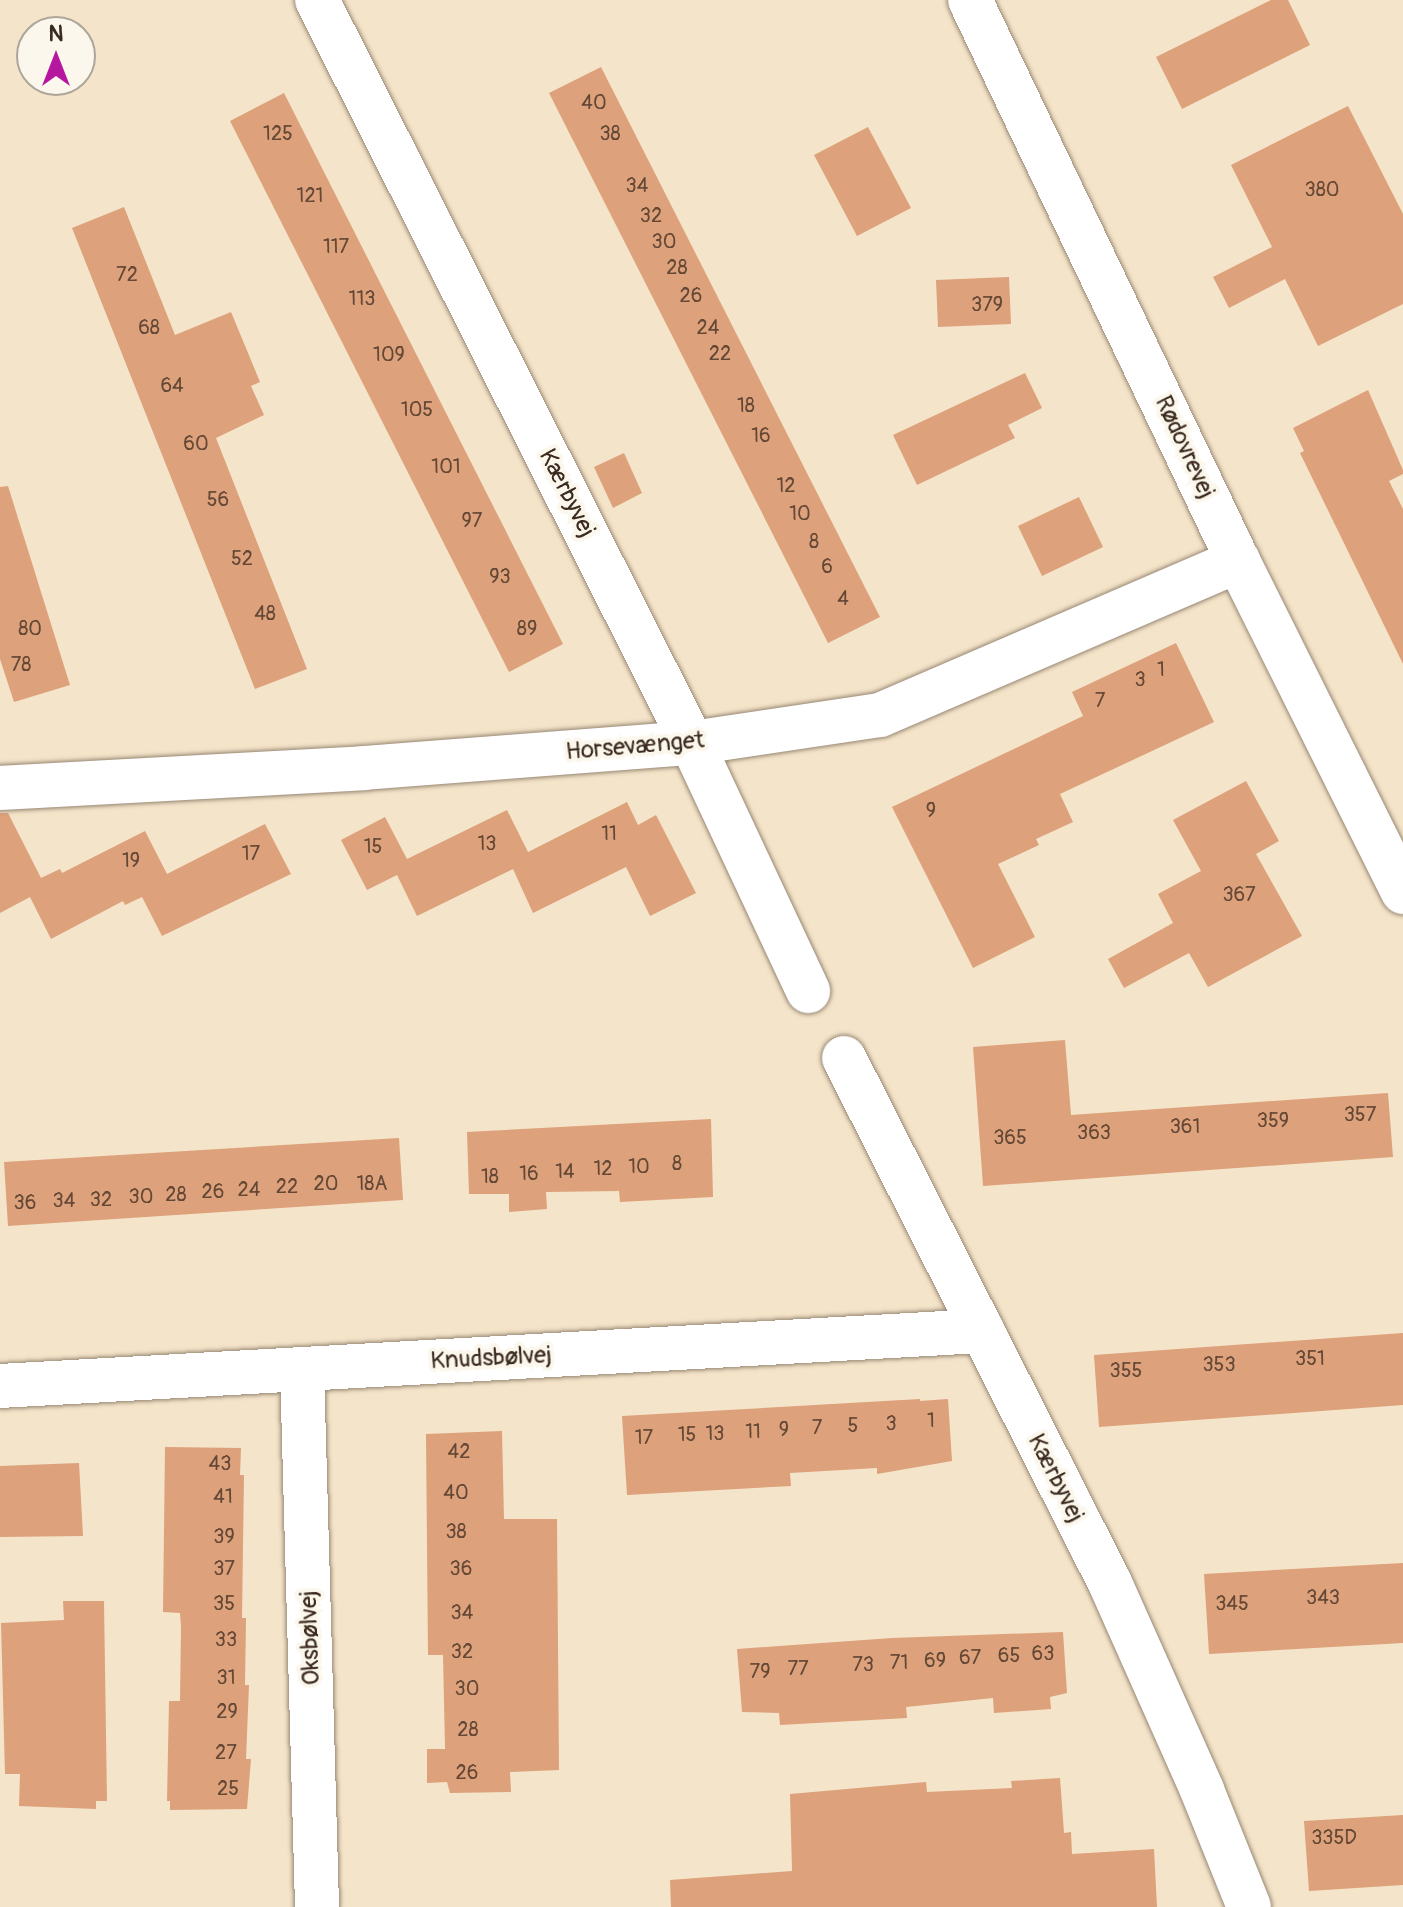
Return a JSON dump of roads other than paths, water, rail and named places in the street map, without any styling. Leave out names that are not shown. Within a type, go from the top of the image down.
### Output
[{"type":"street","name":"Kærbyvej","points":[[317,0],[692,743],[808,991]]},
{"type":"street","name":"Rødovrevej","points":[[970,0],[1238,561],[1403,892]]},
{"type":"street","name":"Horsevænget","points":[[0,788],[364,768],[692,743],[880,715],[1238,561]]},
{"type":"street","name":"Kærbyvej","points":[[844,1058],[1110,1583],[1202,1790],[1249,1907]]},
{"type":"street","name":"Knudsbølvej","points":[[0,1386],[982,1331]]},
{"type":"street","name":"Oksbølvej","points":[[302,1369],[317,1907]]}]
